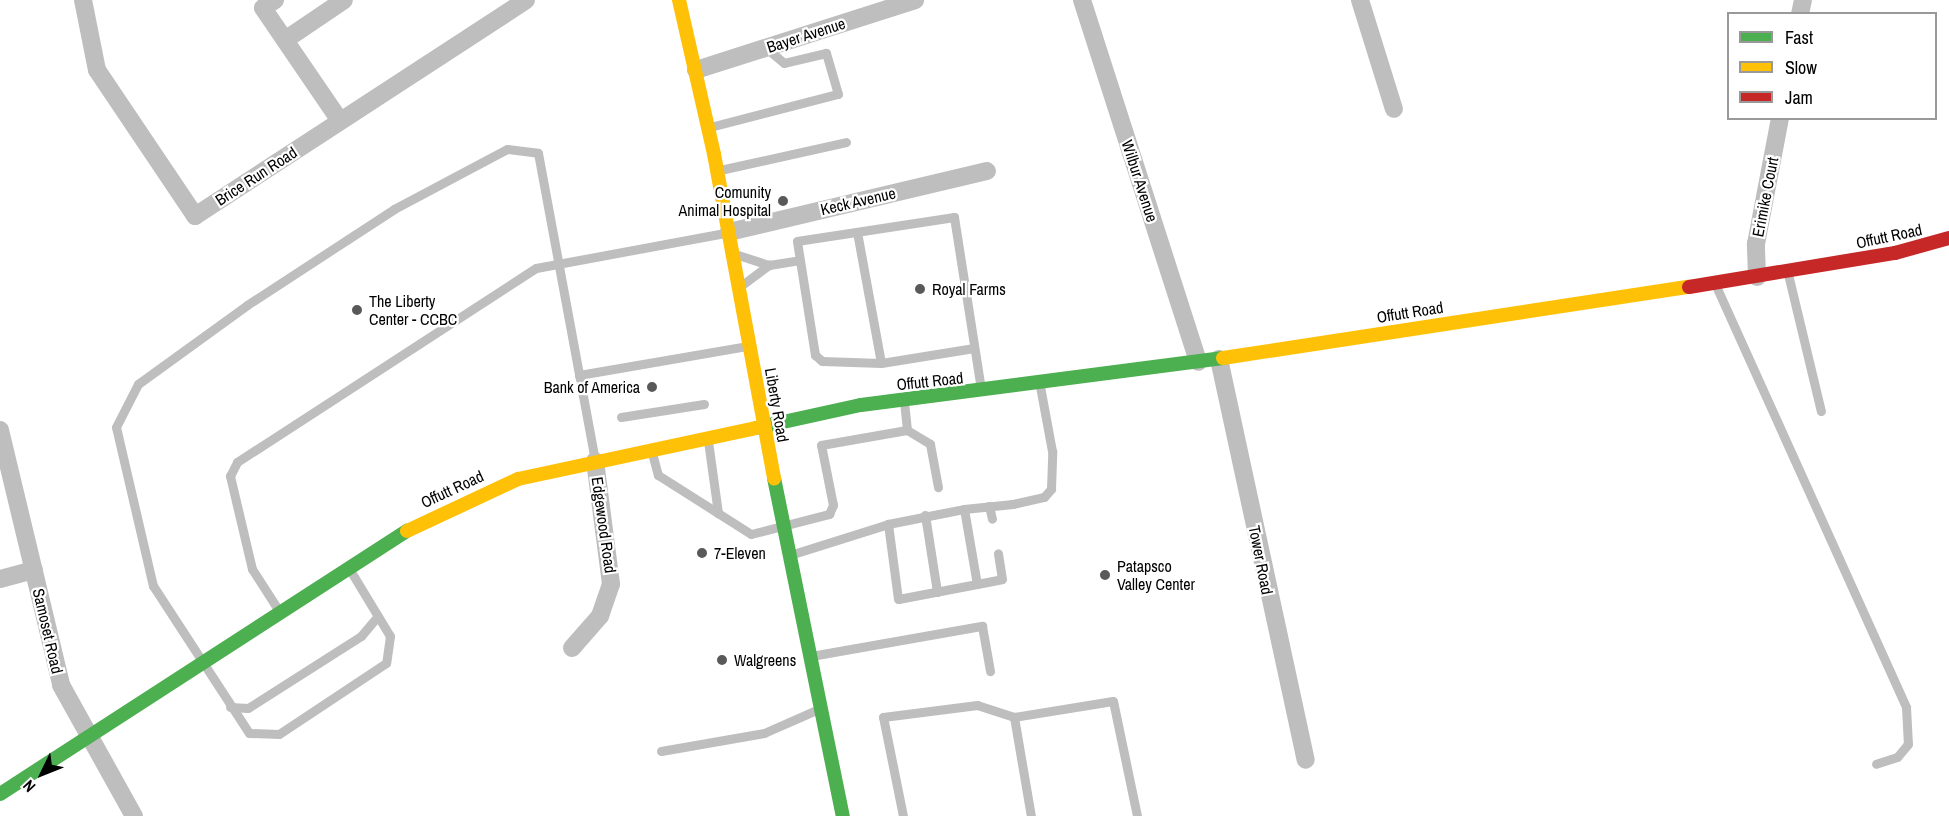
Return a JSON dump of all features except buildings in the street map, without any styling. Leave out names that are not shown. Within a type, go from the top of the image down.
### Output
[{"type":"street","name":"Brice Run Road","points":[[83,0],[97,70],[195,216],[526,0]]},
{"type":"street","points":[[275,0],[263,8],[339,121]]},
{"type":"street","points":[[285,40],[344,0]]},
{"type":"street","name":"Liberty Road","points":[[679,0],[717,170],[807,656],[843,816]]},
{"type":"street","name":"Bayer Avenue","points":[[696,70],[766,48],[870,7],[913,0]]},
{"type":"street","name":"Wilbur Avenue","points":[[1082,0],[1198,362]]},
{"type":"street","points":[[1359,0],[1394,109]]},
{"type":"street","name":"Erimike Court","points":[[1757,277],[1756,243],[1780,120]]},
{"type":"street","name":"Keck Avenue","points":[[729,232],[987,171]]},
{"type":"street","name":"Offutt Road","points":[[0,795],[348,568],[472,496],[595,461],[763,425],[904,400],[1039,385],[1757,277],[1949,238]]},
{"type":"street","name":"Tower Road","points":[[1219,359],[1306,760]]},
{"type":"street","name":"Samoset Road","points":[[0,430],[61,686],[134,816]]},
{"type":"street","name":"Edgewood Road","points":[[572,648],[600,616],[611,584],[595,461]]},
{"type":"street","points":[[0,579],[34,570]]},
{"type":"lane","points":[[708,128],[838,94],[826,53],[784,63],[766,48]]},
{"type":"lane","points":[[717,170],[846,142]]},
{"type":"lane","points":[[348,568],[378,616],[392,646],[386,663],[279,734],[249,733],[161,603],[145,559],[116,427],[138,384],[394,209],[507,149],[538,153],[595,461]]},
{"type":"lane","points":[[974,348],[881,363],[836,364],[815,355],[797,241],[954,217],[982,392]]},
{"type":"lane","points":[[280,613],[252,569],[230,476],[237,462],[536,268],[729,232]]},
{"type":"lane","points":[[857,232],[881,363]]},
{"type":"lane","points":[[732,253],[769,265],[800,260]]},
{"type":"lane","points":[[739,288],[769,265]]},
{"type":"lane","points":[[1787,272],[1821,411]]},
{"type":"lane","points":[[1715,283],[1906,707],[1908,744],[1897,758],[1876,764]]},
{"type":"lane","points":[[579,375],[749,345]]},
{"type":"lane","points":[[788,556],[888,524],[925,515],[1044,497],[1051,489],[1052,451],[1039,385]]},
{"type":"lane","points":[[904,400],[907,430]]},
{"type":"lane","points":[[621,417],[705,404]]},
{"type":"lane","points":[[651,449],[658,475],[751,534],[822,519],[833,505],[821,445],[907,430],[930,444],[938,487]]},
{"type":"lane","points":[[708,437],[718,513]]},
{"type":"lane","points":[[989,506],[992,519]]},
{"type":"lane","points":[[964,509],[977,584]]},
{"type":"lane","points":[[925,515],[937,592]]},
{"type":"lane","points":[[888,524],[898,599],[1002,579],[998,553]]},
{"type":"lane","points":[[230,707],[248,708],[361,636],[378,616]]},
{"type":"lane","points":[[807,656],[982,626],[990,671]]},
{"type":"lane","points":[[903,816],[883,717],[977,705],[1014,717],[1113,701],[1137,816]]},
{"type":"lane","points":[[661,751],[764,733],[818,710]]},
{"type":"lane","points":[[1014,717],[1030,816]]},
{"type":"traffic: fast","points":[[756,428],[861,405],[1223,358]]},
{"type":"traffic: fast","points":[[774,478],[843,816]]},
{"type":"traffic: fast","points":[[0,794],[407,531]]},
{"type":"traffic: slow","points":[[679,0],[714,154],[774,478]]},
{"type":"traffic: slow","points":[[1223,358],[1689,287]]},
{"type":"traffic: slow","points":[[407,531],[518,479],[756,428]]},
{"type":"traffic: jam","points":[[1689,287],[1895,253],[1949,238]]},
{"type":"place","name":"Comunity Animal Hospital","points":[[783,201]]},
{"type":"place","name":"Royal Farms","points":[[920,289]]},
{"type":"place","name":"The Liberty Center - CCBC","points":[[357,310]]},
{"type":"place","name":"Bank of America","points":[[652,387]]},
{"type":"place","name":"7-Eleven","points":[[702,553]]},
{"type":"place","name":"Patapsco Valley Center","points":[[1105,575]]},
{"type":"place","name":"Walgreens","points":[[722,660]]}]
